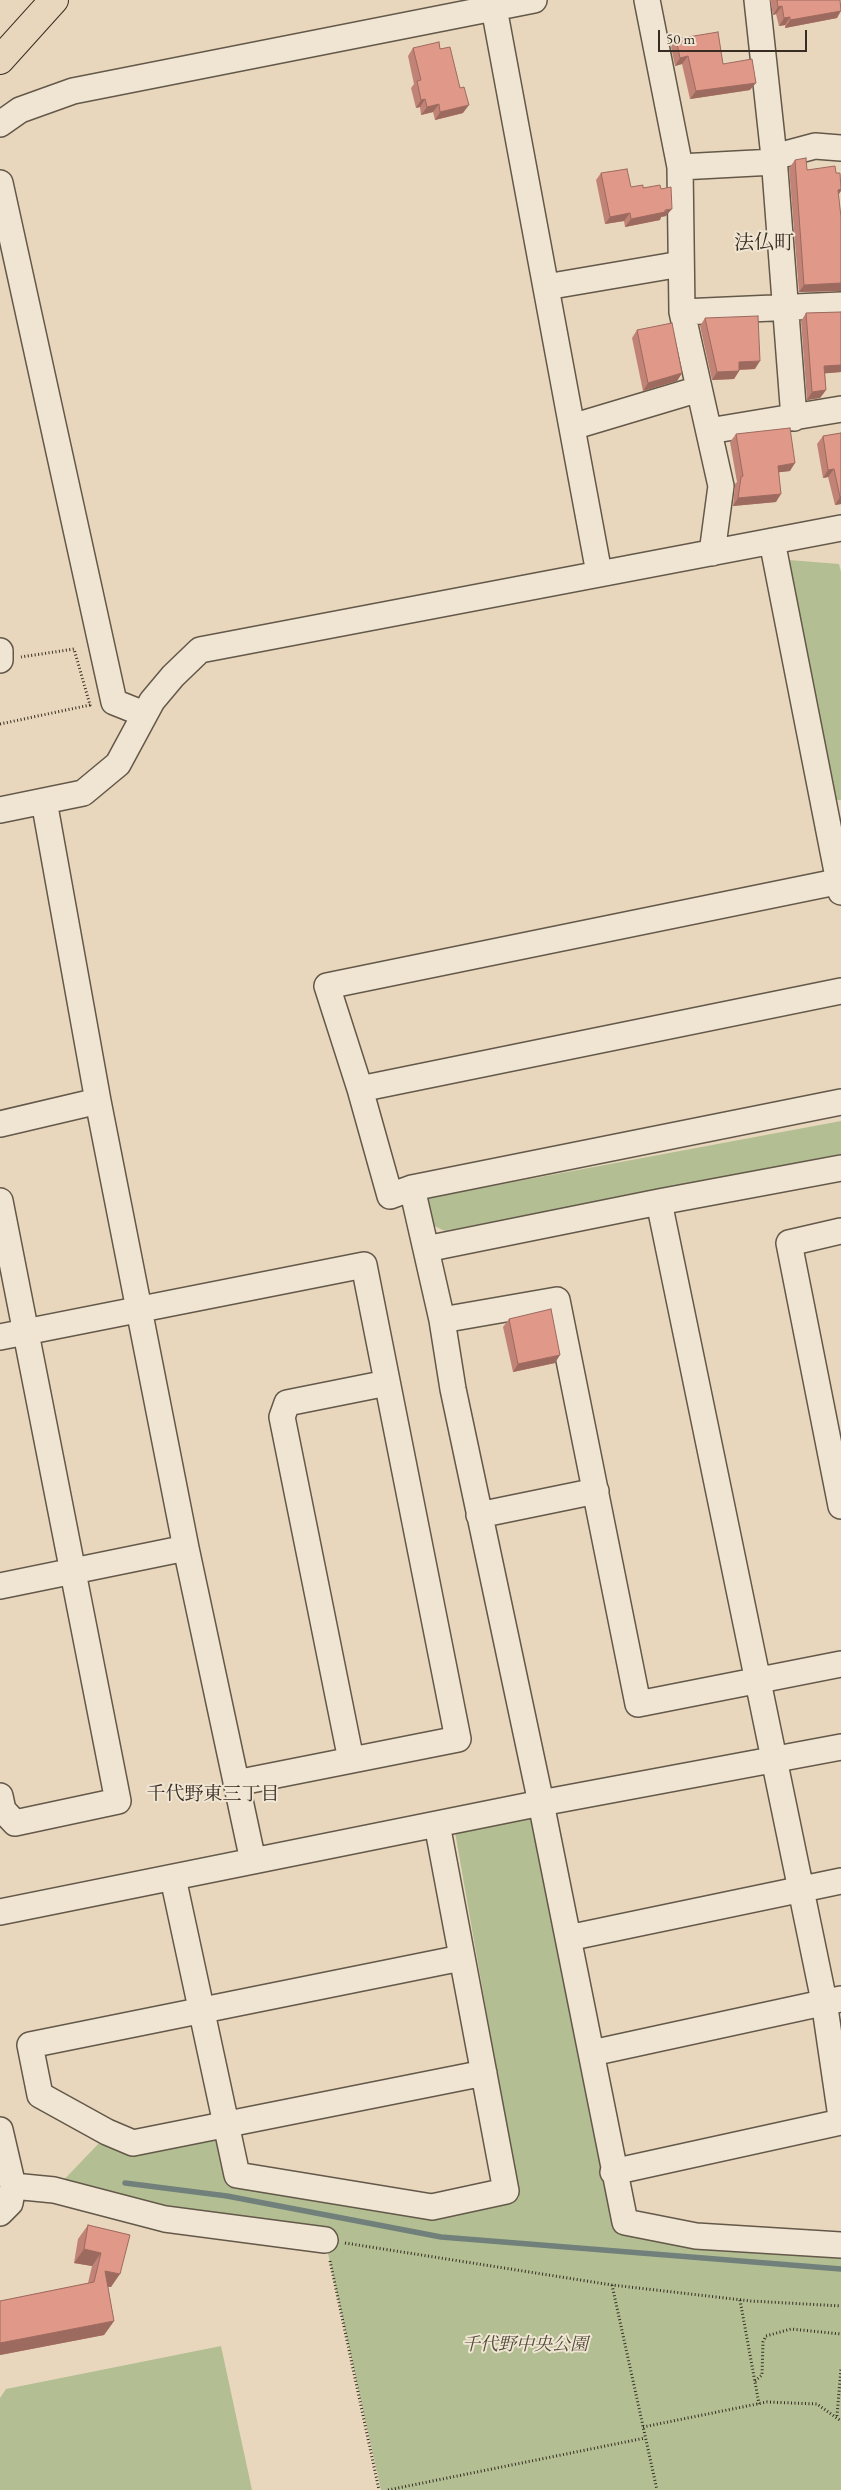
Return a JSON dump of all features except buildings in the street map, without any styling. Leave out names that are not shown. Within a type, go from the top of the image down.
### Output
[{"type":"main road","points":[[0,60],[54,0]]},
{"type":"street","points":[[0,124],[20,110],[72,91],[534,0]]},
{"type":"street","points":[[647,0],[680,168],[682,312],[721,486],[712,552]]},
{"type":"street","points":[[757,0],[774,160],[794,418]]},
{"type":"street","points":[[494,8],[599,573]]},
{"type":"street","points":[[680,168],[774,160],[815,146],[841,148]]},
{"type":"street","points":[[0,182],[114,702],[144,714]]},
{"type":"street","points":[[546,287],[681,264]]},
{"type":"street","points":[[682,312],[841,305]]},
{"type":"street","points":[[572,427],[699,389]]},
{"type":"street","points":[[709,431],[841,409]]},
{"type":"street","points":[[0,810],[83,793],[118,764],[152,701],[172,676],[200,650],[841,528]]},
{"type":"street","points":[[772,541],[840,885],[328,986],[360,1089],[390,1196],[412,1188],[841,1102]]},
{"type":"street","points":[[44,801],[98,1101],[186,1548],[253,1861]]},
{"type":"street","points":[[360,1089],[841,990]]},
{"type":"street","points":[[0,1124],[98,1101]]},
{"type":"street","points":[[426,1249],[841,1168]]},
{"type":"street","points":[[412,1188],[442,1320],[453,1389],[541,1803],[592,2053],[613,2172],[625,2222],[696,2236],[841,2245]]},
{"type":"street","points":[[0,1201],[118,1801],[15,1823],[3,1810],[0,1796]]},
{"type":"street","points":[[659,1202],[773,1760],[801,1889],[832,2000],[841,2117]]},
{"type":"street","points":[[841,1231],[789,1243],[834,1441],[841,1506]]},
{"type":"street","points":[[0,1338],[364,1265],[458,1738],[236,1783]]},
{"type":"street","points":[[442,1320],[557,1300],[638,1704],[841,1664]]},
{"type":"street","points":[[351,1760],[282,1416],[287,1404],[387,1383]]},
{"type":"street","points":[[479,1515],[596,1491]]},
{"type":"street","points":[[0,1586],[186,1548]]},
{"type":"street","points":[[0,1912],[541,1803],[841,1747]]},
{"type":"street","points":[[173,1878],[237,2175],[432,2207],[506,2191],[437,1824]]},
{"type":"street","points":[[568,1938],[841,1881]]},
{"type":"street","points":[[461,1958],[202,2012],[30,2045],[40,2095],[107,2132],[133,2143],[484,2073]]},
{"type":"street","points":[[592,2053],[832,2000]]},
{"type":"street","points":[[613,2172],[841,2122]]},
{"type":"street","points":[[0,2130],[13,2186],[10,2203],[0,2213]]},
{"type":"street","points":[[13,2186],[54,2190],[164,2219],[325,2240]]},
{"type":"path","points":[[0,657],[74,649],[90,705],[0,724]]},
{"type":"path","points":[[379,2490],[325,2240],[612,2285],[740,2300],[841,2306]]},
{"type":"path","points":[[612,2285],[657,2490]]},
{"type":"path","points":[[740,2300],[759,2404]]},
{"type":"path","points":[[755,2381],[762,2376],[762,2342],[766,2336],[791,2328],[841,2334]]},
{"type":"path","points":[[837,2416],[841,2368]]},
{"type":"path","points":[[643,2427],[759,2404],[817,2404],[837,2416],[841,2421]]},
{"type":"path","points":[[388,2490],[645,2438]]},
{"type":"green space","points":[[789,560],[839,564],[841,572],[841,800],[836,800]]},
{"type":"green space","points":[[841,1121],[841,1154],[445,1231],[430,1224],[422,1199]]},
{"type":"green space","name":"千代野中央公園","points":[[533,1818],[613,2230],[695,2242],[841,2254],[841,2490],[381,2490],[325,2240],[54,2190],[104,2138],[220,2132],[228,2179],[436,2215],[519,2198],[455,1832]]},
{"type":"green space","points":[[221,2346],[252,2490],[0,2490],[0,2398],[6,2389]]},
{"type":"waterway","points":[[125,2183],[227,2196],[441,2237],[841,2269]]},
{"type":"district","name":"法仏町","points":[[764,244]]},
{"type":"district","name":"千代野東三丁目","points":[[213,1795]]}]
